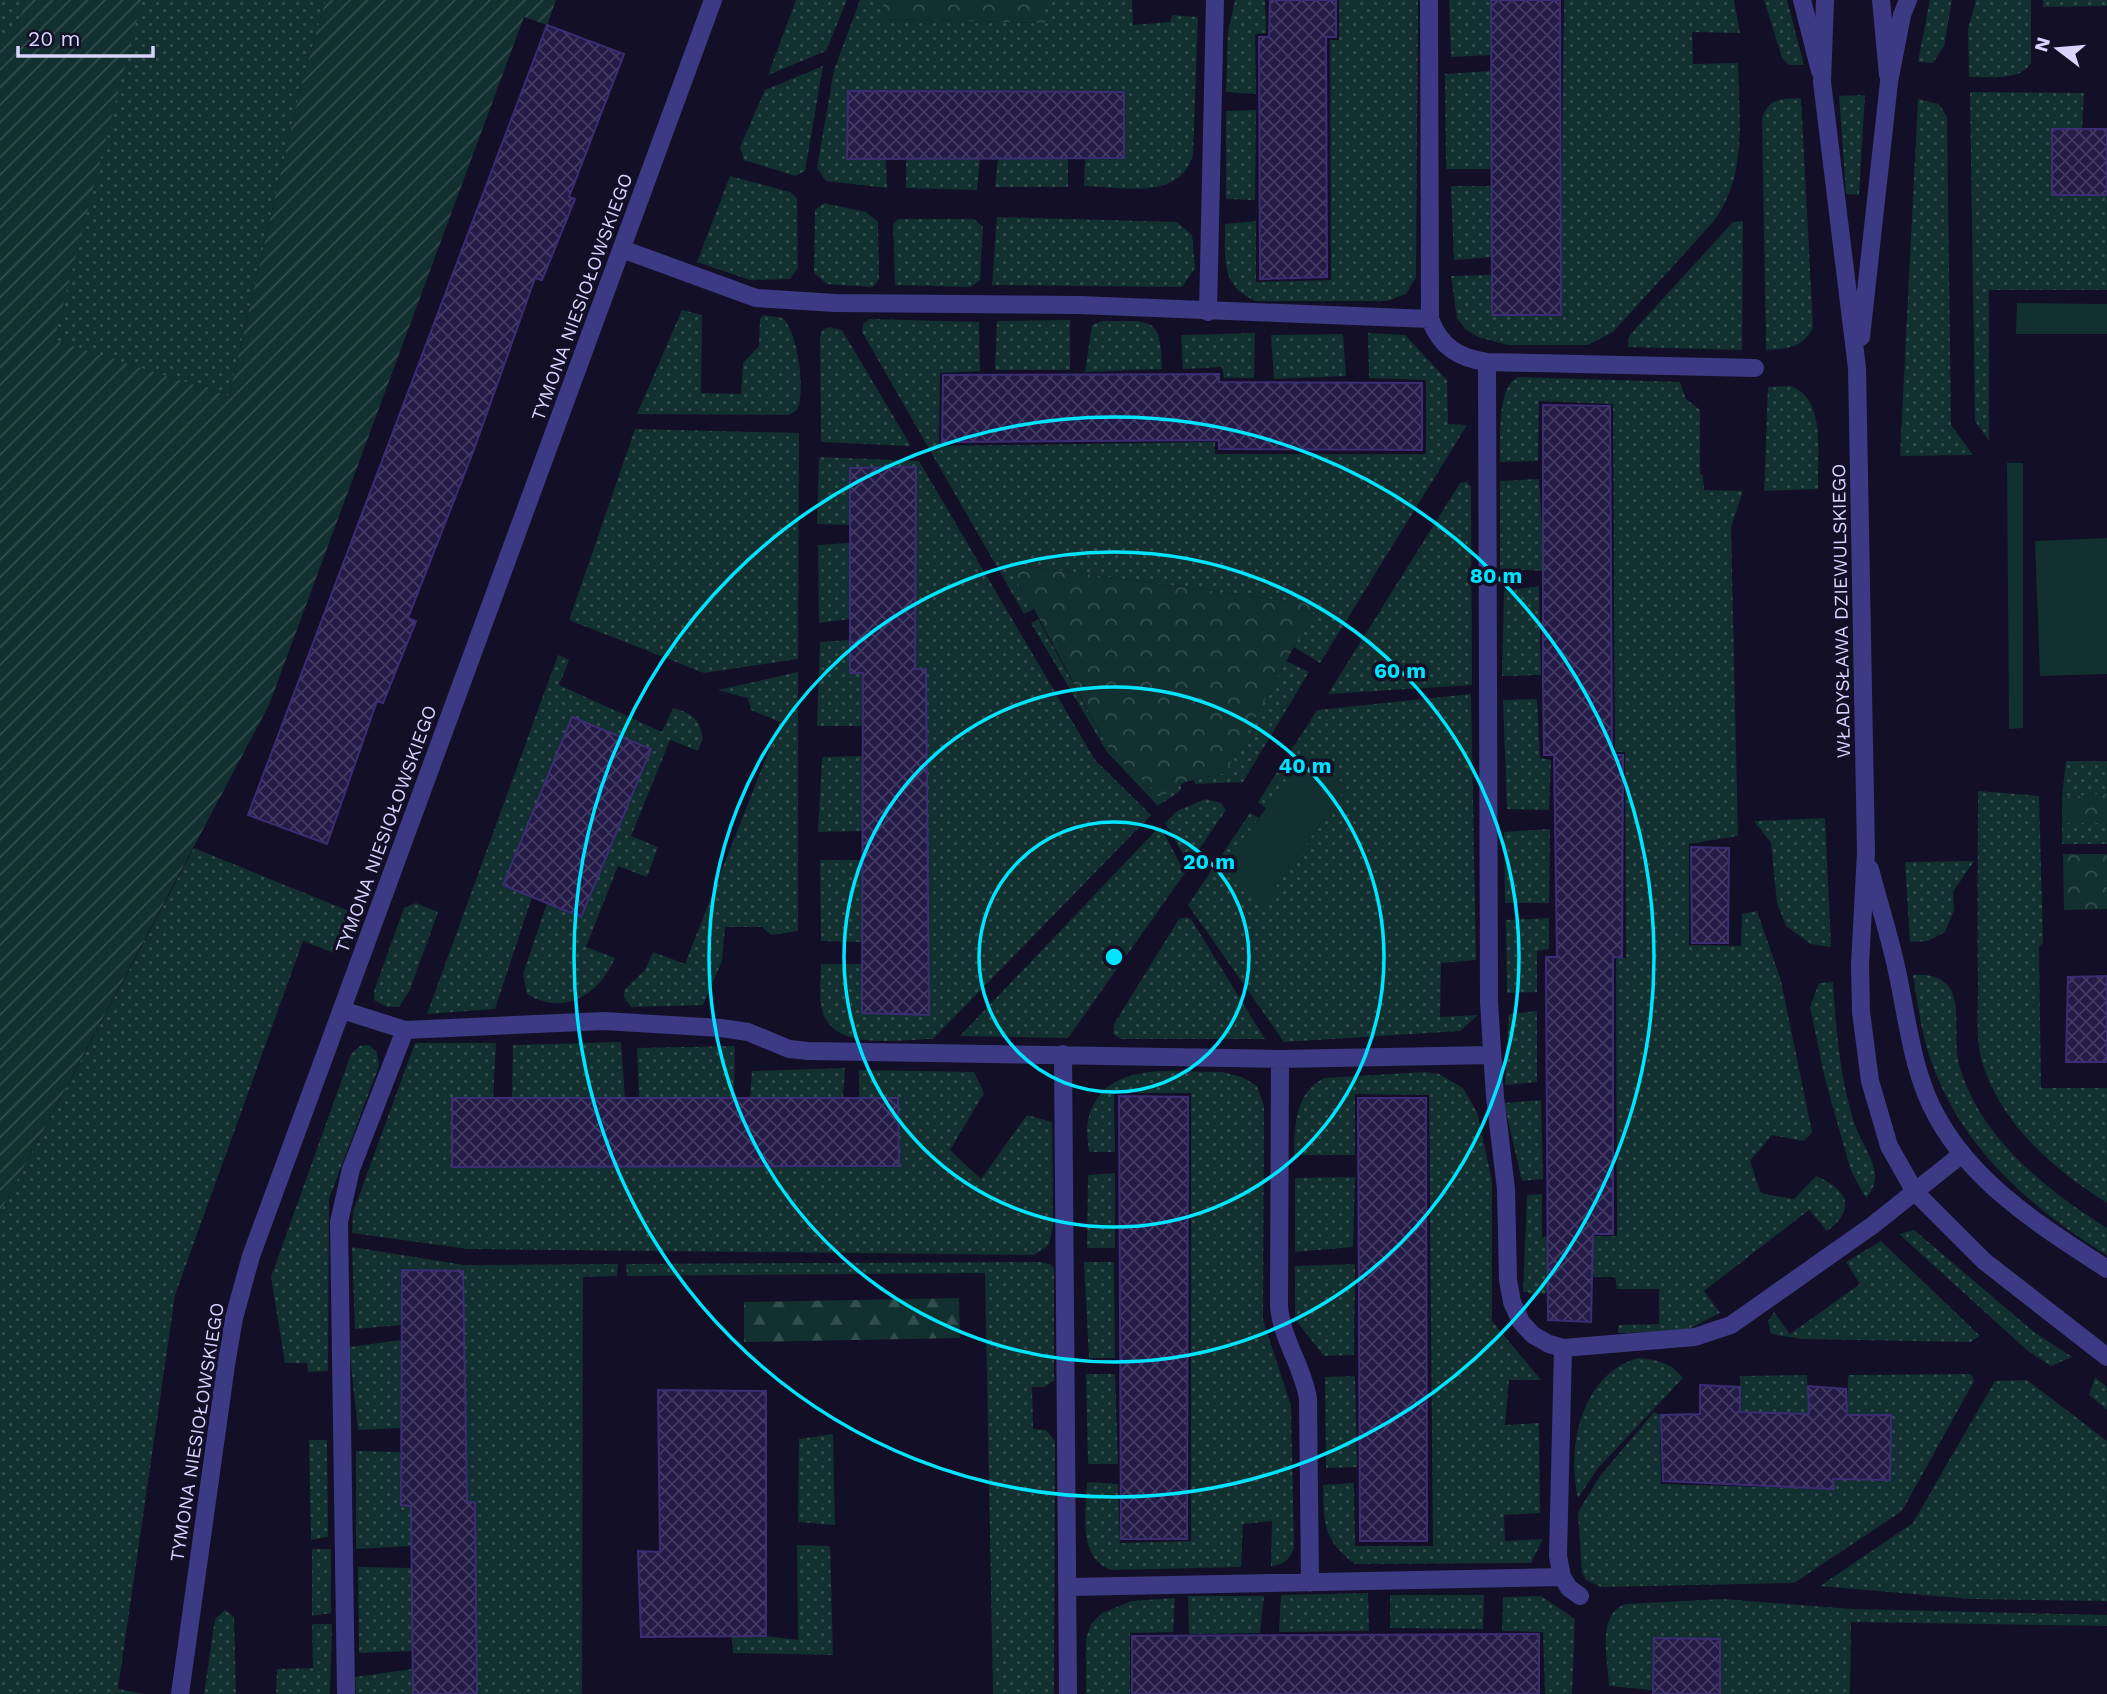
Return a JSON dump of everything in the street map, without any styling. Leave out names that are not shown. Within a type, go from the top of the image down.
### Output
[{"type":"street","name":"TYMONA NIESIOŁOWSKIEGO","points":[[180,1694],[234,1318],[251,1256],[713,0]]},
{"type":"street","points":[[1208,312],[1215,0]]},
{"type":"street","points":[[1429,0],[1430,319],[1436,335],[1447,347],[1470,360],[1487,362],[1755,368]]},
{"type":"street","points":[[1802,0],[1822,82]]},
{"type":"street","name":"WŁADYSŁAWA DZIEWULSKIEGO","points":[[1825,0],[1822,82],[1857,368],[1866,852],[1860,965],[1861,1012],[1870,1081],[1889,1146],[1915,1192],[1984,1261],[2107,1357]]},
{"type":"street","points":[[1881,0],[1889,82]]},
{"type":"street","name":"WŁADYSŁAWA DZIEWULSKIEGO","points":[[1857,368],[1889,82],[1902,15],[1908,0]]},
{"type":"street","points":[[622,249],[757,298],[835,303],[1079,305],[1430,319]]},
{"type":"street","points":[[1487,362],[1486,702],[1491,1055],[1507,1189],[1508,1280],[1512,1303],[1521,1322],[1533,1335],[1563,1348],[1695,1337],[1731,1325],[1873,1225],[1962,1154]]},
{"type":"street","name":"WŁADYSŁAWA DZIEWULSKIEGO","points":[[1866,852],[1895,962],[1918,1069],[1936,1116],[1962,1154],[1998,1193],[2029,1218],[2107,1269]]},
{"type":"street","points":[[342,1010],[405,1030],[604,1021],[721,1028],[748,1032],[789,1049],[808,1051],[1280,1059],[1491,1055]]},
{"type":"street","points":[[346,1694],[339,1222],[351,1169],[405,1030]]},
{"type":"street","points":[[1063,1054],[1069,1694]]},
{"type":"street","points":[[1280,1059],[1279,1307],[1284,1336],[1303,1375],[1308,1399],[1310,1583]]},
{"type":"street","points":[[1563,1348],[1558,1556],[1562,1577],[1569,1588],[1580,1596]]},
{"type":"street","points":[[1069,1587],[1562,1577]]},
{"type":"green space","points":[[0,0],[326,0],[302,82],[229,396],[53,340],[0,296]]},
{"type":"green space","points":[[29,0],[142,0],[54,340],[229,396],[302,82],[326,0],[556,0],[547,25],[524,17],[269,705],[0,1212],[0,50]]},
{"type":"green space","points":[[796,0],[847,0],[826,51],[768,75]]},
{"type":"green space","points":[[860,0],[885,0],[879,19],[1044,23],[1044,0],[1132,0],[1133,25],[1170,22],[1172,15],[1198,17],[1193,155],[1186,170],[1176,179],[1148,188],[1084,186],[1085,158],[1124,158],[1123,92],[848,91],[847,158],[886,159],[887,188],[826,181],[817,168],[834,70]]},
{"type":"green space","points":[[885,0],[1044,0],[1045,23],[878,19]]},
{"type":"green space","points":[[1235,0],[1265,0],[1266,33],[1255,34],[1256,94],[1226,92],[1228,32]]},
{"type":"green space","points":[[1339,0],[1418,0],[1416,277],[1406,294],[1387,301],[1256,301],[1244,295],[1230,279],[1225,259],[1225,224],[1256,221],[1256,282],[1331,280],[1330,40],[1339,40]]},
{"type":"green space","points":[[1449,0],[1491,0],[1491,55],[1451,57]]},
{"type":"green space","points":[[1564,0],[1734,0],[1740,33],[1692,32],[1693,64],[1738,63],[1740,125],[1737,165],[1725,203],[1714,221],[1613,332],[1588,345],[1508,345],[1478,337],[1465,329],[1457,318],[1451,276],[1492,275],[1492,315],[1560,315]]},
{"type":"green space","points":[[1764,0],[1787,0],[1804,65],[1789,65],[1782,58]]},
{"type":"green space","points":[[1930,0],[1952,0],[1944,46],[1933,63],[1918,62]]},
{"type":"green space","points":[[1976,0],[2031,0],[2031,63],[2026,69],[2012,76],[1969,77],[1968,29]]},
{"type":"green space","points":[[2043,0],[2107,0],[2107,6],[2043,7]]},
{"type":"green space","points":[[823,66],[805,171],[795,176],[744,160],[740,147],[765,90]]},
{"type":"green space","points":[[1491,71],[1492,169],[1446,169],[1445,74]]},
{"type":"green space","points":[[1970,92],[2084,93],[2082,129],[2052,129],[2052,195],[2107,195],[2107,290],[1989,290],[1989,441],[1975,421]]},
{"type":"green space","points":[[1865,95],[1859,195],[1846,194],[1839,96]]},
{"type":"green space","points":[[1801,98],[1813,327],[1805,339],[1794,346],[1766,350],[1762,119],[1772,103]]},
{"type":"green space","points":[[1918,99],[1939,104],[1947,117],[1951,425],[1973,455],[1900,456]]},
{"type":"green space","points":[[1256,110],[1255,200],[1226,199],[1226,111]]},
{"type":"green space","points":[[906,159],[980,159],[977,190],[906,188]]},
{"type":"green space","points":[[998,159],[1068,159],[1068,187],[995,187]]},
{"type":"green space","points":[[730,176],[790,192],[797,198],[798,268],[790,279],[750,280],[697,262]]},
{"type":"green space","points":[[1451,186],[1491,186],[1492,257],[1454,260]]},
{"type":"green space","points":[[824,203],[866,212],[878,222],[879,279],[873,287],[827,284],[814,273],[815,210]]},
{"type":"green space","points":[[997,217],[1177,222],[1192,235],[1195,268],[1182,287],[992,285]]},
{"type":"green space","points":[[898,219],[974,219],[983,227],[980,280],[971,287],[895,285],[893,224]]},
{"type":"green space","points":[[1743,221],[1742,350],[1628,347],[1629,336],[1635,329],[1733,222]]},
{"type":"green space","points":[[2017,303],[2107,304],[2107,334],[2016,334]]},
{"type":"green space","points":[[682,310],[702,315],[701,393],[741,394],[743,363],[759,346],[760,319],[764,315],[783,318],[793,337],[799,362],[801,389],[797,410],[789,415],[637,414]]},
{"type":"green space","points":[[869,319],[979,322],[980,371],[940,373],[939,446],[1215,442],[1215,454],[1426,454],[1426,380],[1369,378],[1368,333],[1405,335],[1447,380],[1448,424],[1467,425],[1320,663],[1294,647],[1316,605],[1005,563],[1034,609],[1024,614],[862,332],[863,324]]},
{"type":"green space","points":[[1070,320],[1070,370],[995,370],[997,321]]},
{"type":"green space","points":[[1102,321],[1132,321],[1150,325],[1159,338],[1162,369],[1085,372],[1092,325]]},
{"type":"green space","points":[[829,327],[842,330],[911,446],[821,442],[820,337],[822,330]]},
{"type":"green space","points":[[1255,333],[1254,378],[1224,378],[1222,367],[1183,369],[1181,335]]},
{"type":"green space","points":[[1343,334],[1346,376],[1274,379],[1271,335]]},
{"type":"green space","points":[[1518,377],[1680,382],[1686,399],[1700,410],[1700,474],[1703,475],[1704,490],[1743,491],[1731,528],[1738,836],[1689,844],[1689,945],[1741,946],[1742,914],[1757,911],[1781,981],[1812,1132],[1804,1141],[1772,1135],[1750,1161],[1760,1191],[1764,1194],[1794,1199],[1816,1176],[1835,1187],[1845,1200],[1845,1208],[1836,1223],[1827,1231],[1809,1210],[1704,1291],[1720,1313],[1685,1331],[1618,1333],[1618,1325],[1659,1324],[1659,1289],[1617,1289],[1615,1277],[1593,1277],[1592,1290],[1540,1294],[1523,1292],[1527,1195],[1542,1194],[1542,1237],[1617,1236],[1616,959],[1626,958],[1625,752],[1615,752],[1613,404],[1539,401],[1538,461],[1500,462],[1503,402],[1506,391]]},
{"type":"green space","points":[[1791,386],[1802,393],[1810,403],[1815,416],[1819,446],[1818,489],[1764,491],[1768,387]]},
{"type":"green space","points":[[635,429],[799,433],[798,659],[704,673],[569,620]]},
{"type":"green space","points":[[819,457],[919,461],[1095,760],[1151,815],[933,1039],[871,1041],[841,1034],[830,1025],[821,1007],[821,964],[862,964],[862,1013],[928,1015],[926,669],[915,669],[851,525],[817,524]]},
{"type":"green space","points":[[2007,463],[2023,463],[2023,728],[2009,729]]},
{"type":"green space","points":[[1539,479],[1545,571],[1500,569],[1500,481]]},
{"type":"green space","points":[[1467,482],[1471,487],[1472,685],[1328,694],[1460,483]]},
{"type":"green space","points":[[2107,538],[2107,674],[2040,676],[2035,541]]},
{"type":"green space","points":[[849,543],[850,619],[819,623],[818,545]]},
{"type":"green space","points":[[1004,563],[1317,605],[1225,773],[1185,782],[1161,797],[1110,751],[1034,609]]},
{"type":"green space","points":[[1539,586],[1541,675],[1502,676],[1504,591]]},
{"type":"green space","points":[[1038,619],[1110,751],[1161,796],[1181,785],[1181,790],[1158,806],[1107,752],[1031,623]]},
{"type":"green space","points":[[851,640],[863,673],[862,726],[817,726],[820,642]]},
{"type":"green space","points":[[558,655],[569,660],[559,685],[662,732],[673,708],[680,710],[697,721],[703,738],[698,751],[670,740],[631,836],[658,847],[647,877],[618,866],[586,947],[615,958],[608,971],[600,982],[579,998],[567,1002],[541,1001],[527,994],[523,974],[547,903],[581,917],[650,749],[573,717],[503,884],[532,897],[495,1009],[427,1014]]},
{"type":"green space","points":[[1286,661],[1309,672],[1243,782],[1195,784],[1194,780],[1225,773]]},
{"type":"green space","points":[[798,672],[798,931],[771,935],[762,927],[725,927],[722,961],[703,1005],[631,1007],[624,997],[625,989],[645,970],[653,952],[685,964],[780,722],[751,710],[748,698],[718,690]]},
{"type":"green space","points":[[1471,694],[1476,960],[1441,963],[1440,1017],[1478,1015],[1460,1031],[1284,1042],[1188,905],[1250,813],[1259,818],[1222,871],[1265,902],[1347,786],[1304,755],[1267,809],[1258,802],[1317,710]]},
{"type":"green space","points":[[1537,699],[1540,758],[1551,760],[1549,810],[1507,809],[1503,700]]},
{"type":"green space","points":[[1304,755],[1347,786],[1265,902],[1221,871]]},
{"type":"green space","points":[[863,756],[862,831],[818,832],[822,757]]},
{"type":"green space","points":[[2066,761],[2107,761],[2107,794],[2062,797]]},
{"type":"green space","points":[[1978,791],[2039,796],[2043,943],[2039,947],[2041,1088],[2107,1088],[2107,1203],[2051,1162],[2034,1146],[2005,1110],[1984,1068],[1979,1049],[1978,1028]]},
{"type":"green space","points":[[2107,794],[2107,823],[2062,823],[2062,797]]},
{"type":"green space","points":[[1206,799],[1221,803],[1226,810],[1189,864],[1165,823],[1177,811]]},
{"type":"green space","points":[[1825,818],[1831,947],[1811,944],[1786,926],[1777,903],[1771,843],[1754,821]]},
{"type":"green space","points":[[2062,823],[2107,823],[2107,844],[2062,844]]},
{"type":"green space","points":[[1160,826],[1185,873],[1068,1038],[960,1036]]},
{"type":"green space","points":[[1550,829],[1549,903],[1505,903],[1504,832]]},
{"type":"green space","points":[[194,848],[349,911],[354,923],[346,949],[334,953],[303,941],[175,1295],[118,1689],[145,1694],[0,1694],[0,1212]]},
{"type":"green space","points":[[2063,854],[2107,854],[2107,909],[2064,910]]},
{"type":"green space","points":[[820,860],[862,860],[862,942],[821,941]]},
{"type":"green space","points":[[1974,861],[1953,892],[1954,910],[1945,932],[1928,941],[1910,942],[1905,862]]},
{"type":"green space","points":[[416,903],[438,912],[410,990],[399,1007],[387,1007],[374,1000],[374,991],[404,908]]},
{"type":"green space","points":[[1549,918],[1549,949],[1537,951],[1537,992],[1507,993],[1506,920]]},
{"type":"green space","points":[[1179,919],[1191,919],[1265,1039],[1121,1039],[1113,1034],[1114,1024]]},
{"type":"green space","points":[[1913,975],[1934,977],[1948,985],[1956,1007],[1959,1064],[1968,1090],[1982,1115],[1998,1138],[2039,1179],[2107,1228],[2107,1255],[2053,1219],[2028,1198],[1983,1152],[1964,1127],[1930,1058]]},
{"type":"green space","points":[[1833,982],[1837,1037],[1846,1093],[1856,1128],[1870,1156],[1875,1174],[1873,1187],[1866,1198],[1851,1171],[1825,1079],[1810,1007],[1819,983]]},
{"type":"green space","points":[[1537,1011],[1537,1082],[1505,1085],[1509,1014]]},
{"type":"green space","points":[[621,1042],[625,1098],[512,1098],[513,1045]]},
{"type":"green space","points":[[415,1043],[496,1043],[493,1098],[452,1099],[452,1167],[898,1166],[898,1098],[859,1098],[859,1070],[974,1072],[984,1093],[950,1150],[981,1179],[1027,1115],[1052,1122],[1053,1226],[1049,1245],[1034,1255],[468,1249],[352,1233],[353,1212]]},
{"type":"green space","points":[[369,1045],[377,1052],[379,1066],[329,1199],[328,1371],[308,1372],[307,1363],[285,1363],[271,1277],[351,1054],[360,1046]]},
{"type":"green space","points":[[735,1046],[734,1098],[639,1098],[637,1048]]},
{"type":"green space","points":[[845,1068],[843,1098],[750,1098],[752,1071]]},
{"type":"green space","points":[[1162,1071],[1222,1072],[1242,1077],[1257,1086],[1264,1106],[1263,1320],[1291,1406],[1294,1548],[1286,1561],[1271,1566],[1272,1521],[1243,1524],[1241,1567],[1111,1570],[1100,1564],[1088,1545],[1085,1520],[1087,1482],[1118,1484],[1120,1543],[1191,1541],[1191,1093],[1114,1093],[1115,1152],[1089,1152],[1088,1120],[1096,1100],[1109,1086],[1124,1078]]},
{"type":"green space","points":[[1425,1072],[1439,1074],[1463,1088],[1477,1112],[1492,1181],[1492,1321],[1541,1380],[1509,1380],[1505,1425],[1539,1423],[1540,1513],[1504,1515],[1505,1541],[1543,1539],[1531,1563],[1355,1564],[1336,1546],[1325,1520],[1323,1485],[1354,1483],[1355,1546],[1433,1546],[1429,1095],[1355,1094],[1355,1155],[1294,1155],[1298,1112],[1307,1093],[1324,1078]]},
{"type":"green space","points":[[1541,1100],[1543,1179],[1522,1181],[1504,1103]]},
{"type":"green space","points":[[1115,1173],[1115,1248],[1087,1248],[1088,1175]]},
{"type":"green space","points":[[1355,1177],[1353,1247],[1295,1252],[1295,1178]]},
{"type":"green space","points":[[1914,1230],[2034,1332],[2072,1357],[2051,1366],[2028,1351],[1899,1234]]},
{"type":"green space","points":[[1881,1241],[1980,1336],[1970,1342],[1802,1339],[1771,1334],[1768,1321],[1774,1312],[1790,1334],[1860,1284],[1846,1262]]},
{"type":"green space","points":[[352,1247],[464,1265],[618,1264],[617,1276],[583,1277],[582,1694],[477,1694],[475,1502],[467,1502],[463,1271],[402,1270],[402,1325],[355,1329]]},
{"type":"green space","points":[[1042,1262],[1052,1265],[1054,1269],[1054,1380],[1045,1387],[1032,1387],[1033,1429],[1046,1430],[1055,1441],[1054,1694],[993,1694],[985,1273],[627,1276],[626,1264]]},
{"type":"green space","points":[[1084,1262],[1114,1262],[1115,1358],[1089,1358]]},
{"type":"green space","points":[[1355,1264],[1354,1355],[1324,1356],[1295,1319],[1295,1266]]},
{"type":"green space","points":[[959,1298],[960,1338],[744,1342],[744,1302]]},
{"type":"green space","points":[[401,1340],[401,1428],[358,1430],[349,1347]]},
{"type":"green space","points":[[1639,1358],[1664,1363],[1683,1378],[1598,1468],[1578,1498],[1574,1457],[1577,1435],[1591,1395],[1604,1379],[1620,1366]]},
{"type":"green space","points":[[1086,1374],[1115,1374],[1118,1464],[1088,1464]]},
{"type":"green space","points":[[1971,1374],[1974,1381],[1902,1511],[1794,1583],[1601,1587],[1586,1580],[1582,1573],[1578,1512],[1600,1476],[1654,1412],[1660,1415],[1661,1484],[1833,1489],[1833,1479],[1890,1479],[1891,1416],[1847,1415],[1848,1375]]},
{"type":"green space","points":[[1807,1375],[1809,1414],[1740,1412],[1740,1376]]},
{"type":"green space","points":[[1355,1376],[1357,1467],[1326,1468],[1325,1377]]},
{"type":"green space","points":[[2095,1377],[2107,1387],[2107,1410],[2089,1395]]},
{"type":"green space","points":[[2027,1380],[2107,1441],[2107,1601],[1970,1599],[1820,1586],[1913,1523],[1995,1381]]},
{"type":"green space","points":[[833,1434],[835,1525],[798,1522],[799,1439]]},
{"type":"green space","points":[[309,1440],[327,1440],[328,1537],[311,1540]]},
{"type":"green space","points":[[356,1451],[400,1452],[401,1505],[411,1506],[411,1546],[356,1549]]},
{"type":"green space","points":[[797,1545],[830,1546],[833,1655],[733,1653],[732,1636],[798,1640]]},
{"type":"green space","points":[[312,1549],[331,1549],[331,1613],[312,1616]]},
{"type":"green space","points":[[358,1567],[412,1568],[413,1651],[359,1653]]},
{"type":"green space","points":[[1368,1593],[1369,1631],[1279,1632],[1281,1595]]},
{"type":"green space","points":[[1390,1595],[1484,1595],[1483,1629],[1390,1628]]},
{"type":"green space","points":[[1188,1596],[1264,1596],[1260,1633],[1189,1634]]},
{"type":"green space","points":[[1541,1596],[1575,1619],[1572,1694],[1545,1694],[1543,1632],[1502,1631],[1503,1597]]},
{"type":"green space","points":[[1175,1598],[1173,1632],[1130,1633],[1130,1694],[1086,1694],[1086,1639],[1091,1624],[1102,1613],[1132,1601]]},
{"type":"green space","points":[[1723,1599],[1852,1609],[2107,1615],[2107,1626],[1851,1622],[1850,1694],[1720,1694],[1720,1639],[1654,1638],[1653,1690],[1609,1686],[1607,1627],[1617,1609],[1626,1604]]},
{"type":"green space","points":[[225,1610],[234,1617],[236,1694],[204,1694],[215,1619]]},
{"type":"green space","points":[[312,1624],[332,1624],[330,1694],[276,1694],[277,1669],[313,1668]]},
{"type":"green space","points":[[413,1669],[413,1694],[356,1694],[355,1677]]},
{"type":"building","points":[[1270,0],[1336,0],[1336,37],[1326,37],[1327,277],[1260,279],[1259,37],[1269,37]]},
{"type":"building","points":[[1491,0],[1560,0],[1561,315],[1492,315]]},
{"type":"building","points":[[547,25],[624,54],[569,197],[575,199],[542,280],[535,278],[473,452],[408,618],[416,621],[383,703],[377,701],[327,844],[248,815]]},
{"type":"building","points":[[848,91],[1124,92],[1124,158],[847,159]]},
{"type":"building","points":[[2052,129],[2107,129],[2107,195],[2052,195]]},
{"type":"building","points":[[1219,374],[1219,382],[1422,383],[1422,450],[1219,449],[1219,440],[942,442],[943,375]]},
{"type":"building","points":[[1543,405],[1610,406],[1612,755],[1623,755],[1622,958],[1613,957],[1613,1234],[1593,1234],[1591,1322],[1548,1320],[1546,957],[1557,957],[1554,755],[1544,755]]},
{"type":"building","points":[[916,467],[915,669],[926,669],[929,1015],[862,1013],[863,673],[850,673],[850,468]]},
{"type":"building","points":[[572,717],[651,749],[581,917],[503,885]]},
{"type":"building","points":[[1691,847],[1729,848],[1728,943],[1692,943]]},
{"type":"building","points":[[2107,976],[2107,1062],[2066,1062],[2068,977]]},
{"type":"building","points":[[1119,1096],[1188,1097],[1187,1539],[1121,1539]]},
{"type":"building","points":[[452,1098],[898,1098],[899,1166],[452,1167]]},
{"type":"building","points":[[1358,1098],[1426,1098],[1427,1541],[1360,1541]]},
{"type":"building","points":[[402,1270],[463,1271],[467,1502],[475,1502],[477,1694],[413,1694],[411,1506],[401,1505]]},
{"type":"building","points":[[1700,1385],[1740,1387],[1740,1412],[1809,1414],[1808,1386],[1846,1389],[1847,1415],[1891,1415],[1890,1480],[1833,1479],[1834,1489],[1663,1481],[1661,1415],[1700,1414]]},
{"type":"building","points":[[658,1390],[766,1391],[766,1636],[641,1637],[638,1551],[660,1552]]},
{"type":"building","points":[[1539,1634],[1539,1694],[1132,1694],[1132,1636]]},
{"type":"building","points":[[1654,1638],[1720,1639],[1720,1694],[1653,1694]]}]
